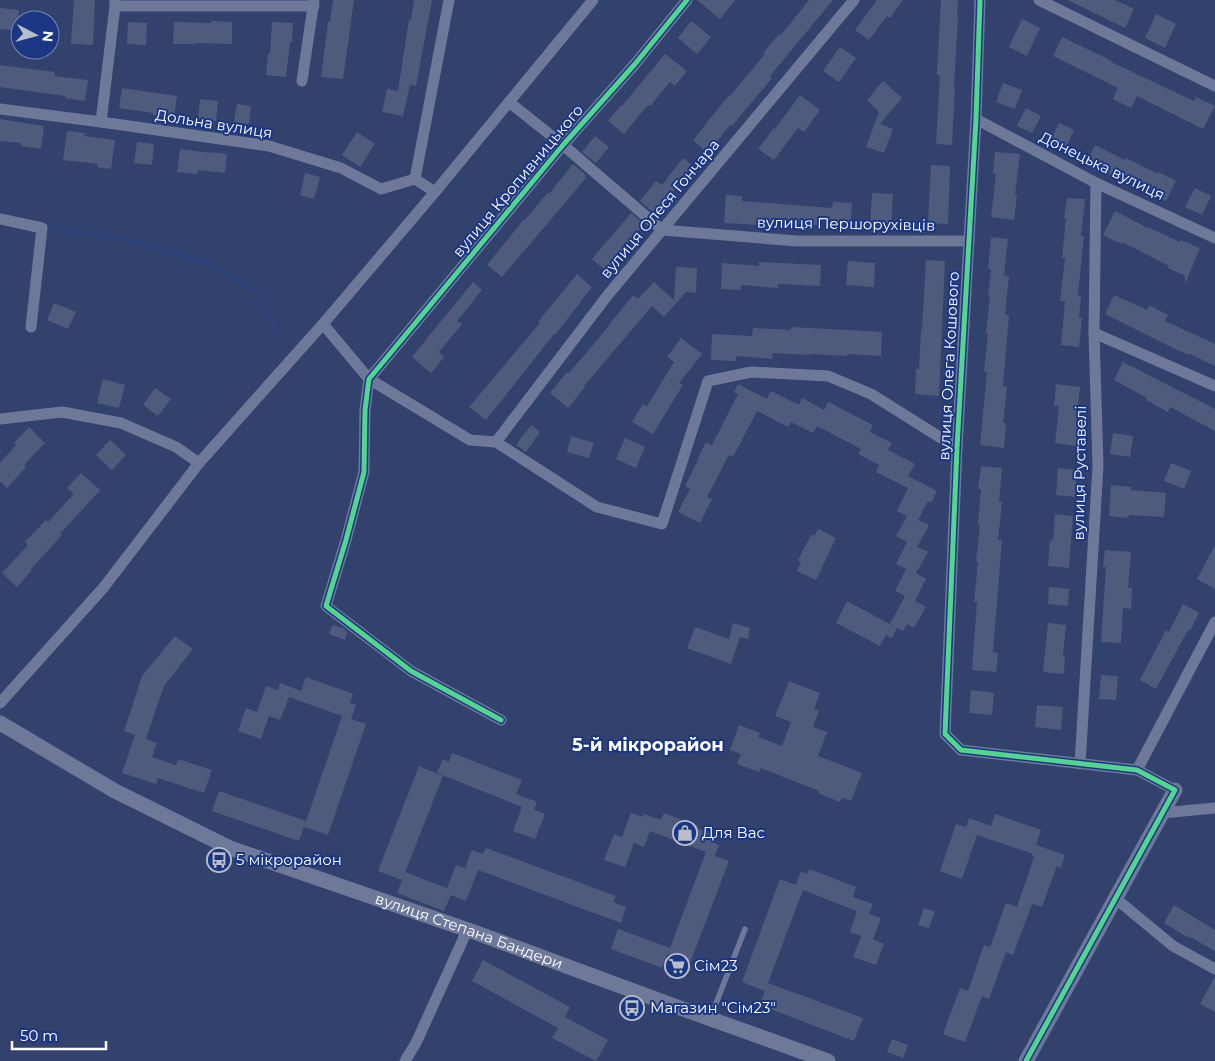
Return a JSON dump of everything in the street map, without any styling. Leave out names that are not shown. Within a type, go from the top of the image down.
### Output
[{"type":"street","points":[[435,192],[416,179],[449,0]]},
{"type":"street","points":[[0,704],[104,587],[199,464],[323,324],[435,192],[593,0]]},
{"type":"street","name":"вулиця Кропивницького","points":[[369,379],[563,145],[635,64],[687,0]]},
{"type":"street","name":"вулиця Олеся Гончара","points":[[496,442],[607,296],[854,0]]},
{"type":"street","name":"вулиця Олега Кошового","points":[[980,0],[976,119],[957,448],[945,734],[962,750],[1080,764]]},
{"type":"street","points":[[1039,0],[1215,86]]},
{"type":"street","points":[[101,122],[115,3],[314,3],[302,81]]},
{"type":"street","points":[[509,102],[563,145],[662,230]]},
{"type":"street","name":"Дольна вулиця","points":[[0,109],[269,146],[341,168],[381,189],[416,179]]},
{"type":"street","name":"Донецька вулиця","points":[[976,119],[1096,183],[1215,238]]},
{"type":"street","name":"вулиця Руставелі","points":[[1080,764],[1098,466],[1094,333],[1096,183]]},
{"type":"street","points":[[0,219],[42,228],[31,327]]},
{"type":"street","name":"вулиця Першорухівців","points":[[662,230],[797,241],[969,241]]},
{"type":"street","points":[[323,324],[369,379],[470,440],[496,442],[597,508],[662,524],[708,381],[751,372],[828,376],[871,394],[957,448]]},
{"type":"street","points":[[1094,333],[1215,386]]},
{"type":"street","points":[[369,379],[365,410],[364,472],[326,606],[411,671],[501,720]]},
{"type":"street","points":[[0,419],[62,412],[120,423],[176,447],[199,464]]},
{"type":"street","points":[[1137,770],[1215,622]]},
{"type":"street","name":"вулиця Степана Бандери","points":[[0,723],[115,791],[230,848],[467,930],[828,1061]]},
{"type":"street","points":[[1026,1061],[1174,790],[1137,770],[1080,764]]},
{"type":"street","points":[[1162,813],[1215,808]]},
{"type":"street","points":[[1115,898],[1174,946],[1215,969]]},
{"type":"street","points":[[405,1061],[416,1043],[467,930]]},
{"type":"lane","points":[[710,1019],[745,929]]},
{"type":"building","points":[[74,0],[95,0],[93,45],[71,44]]},
{"type":"building","points":[[333,0],[354,0],[343,79],[321,77],[328,22],[330,22]]},
{"type":"building","points":[[414,0],[432,0],[416,86],[410,85],[403,116],[382,112],[387,89],[398,91],[409,19],[411,20]]},
{"type":"building","points":[[697,0],[735,0],[720,19]]},
{"type":"building","points":[[809,0],[833,0],[770,76],[772,78],[708,153],[693,140],[765,54],[763,53],[779,34],[781,35]]},
{"type":"building","points":[[877,0],[903,0],[890,18],[887,16],[869,40],[855,30]]},
{"type":"building","points":[[941,0],[958,0],[952,145],[936,144],[940,75],[937,75]]},
{"type":"building","points":[[1068,0],[1115,0],[1134,9],[1125,28]]},
{"type":"building","points":[[0,8],[19,10],[10,10],[10,30],[0,29]]},
{"type":"building","points":[[1156,14],[1176,24],[1165,48],[1145,38]]},
{"type":"building","points":[[1022,19],[1040,28],[1027,56],[1009,47]]},
{"type":"building","points":[[211,21],[232,22],[232,44],[173,44],[174,22],[211,23]]},
{"type":"building","points":[[691,21],[711,37],[697,54],[678,38]]},
{"type":"building","points":[[128,22],[147,23],[146,45],[127,44]]},
{"type":"building","points":[[272,22],[293,23],[286,77],[266,75],[268,54],[270,54]]},
{"type":"building","points":[[1062,37],[1194,101],[1196,97],[1215,106],[1203,129],[1137,96],[1131,108],[1113,99],[1118,88],[1053,56]]},
{"type":"building","points":[[840,47],[856,58],[839,82],[823,71]]},
{"type":"building","points":[[665,54],[687,71],[675,86],[670,82],[624,134],[608,121]]},
{"type":"building","points":[[0,65],[55,72],[54,76],[88,80],[85,101],[65,98],[65,96],[0,87]]},
{"type":"building","points":[[883,81],[902,98],[880,124],[893,129],[884,153],[866,147],[879,112],[867,100]]},
{"type":"building","points":[[1003,83],[1022,90],[1015,109],[996,102]]},
{"type":"building","points":[[122,88],[177,96],[174,117],[119,108]]},
{"type":"building","points":[[800,95],[820,110],[804,132],[798,128],[774,160],[758,149]]},
{"type":"building","points":[[200,99],[218,101],[216,121],[198,119]]},
{"type":"building","points":[[237,104],[251,106],[249,124],[234,122]]},
{"type":"building","points":[[1026,108],[1041,116],[1032,133],[1017,126]]},
{"type":"building","points":[[0,119],[44,126],[41,149],[21,146],[21,143],[0,141]]},
{"type":"building","points":[[1059,123],[1074,130],[1064,151],[1049,144]]},
{"type":"building","points":[[67,131],[85,133],[84,136],[115,140],[111,169],[97,167],[98,164],[63,160]]},
{"type":"building","points":[[357,132],[375,144],[360,167],[342,155]]},
{"type":"building","points":[[595,136],[609,147],[596,163],[582,152]]},
{"type":"building","points":[[137,142],[154,144],[152,165],[134,163]]},
{"type":"building","points":[[1095,145],[1125,160],[1126,158],[1176,181],[1166,201],[1101,170],[1099,172],[1085,165]]},
{"type":"building","points":[[180,149],[227,154],[225,173],[198,170],[197,174],[177,172]]},
{"type":"building","points":[[995,152],[1020,154],[1014,220],[991,217],[996,174],[993,174]]},
{"type":"building","points":[[683,158],[698,170],[684,187],[680,183],[658,211],[656,210],[654,213],[640,201],[656,181],[662,185]]},
{"type":"building","points":[[573,164],[586,175],[586,178],[502,277],[487,265],[524,219],[548,192],[549,194]]},
{"type":"building","points":[[931,165],[950,166],[948,224],[928,223]]},
{"type":"building","points":[[305,173],[320,177],[314,199],[300,195]]},
{"type":"building","points":[[1195,188],[1211,196],[1202,215],[1185,207]]},
{"type":"building","points":[[872,193],[893,194],[891,226],[870,225]]},
{"type":"building","points":[[726,195],[742,196],[742,201],[832,208],[833,202],[852,203],[851,223],[820,221],[819,225],[778,223],[777,226],[724,223]]},
{"type":"building","points":[[1067,198],[1085,199],[1081,236],[1084,236],[1078,295],[1081,296],[1079,317],[1082,318],[1079,347],[1061,345],[1065,301],[1060,301],[1065,258],[1062,258]]},
{"type":"building","points":[[1115,211],[1180,242],[1181,240],[1200,248],[1185,284],[1185,276],[1168,268],[1169,266],[1122,242],[1121,244],[1103,235]]},
{"type":"building","points":[[631,213],[644,224],[606,271],[592,259]]},
{"type":"building","points":[[991,237],[1008,239],[1004,275],[1009,276],[1005,315],[1009,315],[1003,386],[1007,387],[1003,423],[1006,423],[1004,448],[980,445],[987,372],[984,371],[990,297],[988,297],[991,269],[988,269]]},
{"type":"building","points":[[926,260],[945,261],[939,396],[915,394],[916,369],[919,369]]},
{"type":"building","points":[[848,261],[875,263],[874,287],[846,285]]},
{"type":"building","points":[[759,262],[821,265],[820,286],[778,284],[778,288],[741,285],[741,290],[721,289],[722,263],[759,266]]},
{"type":"building","points":[[676,267],[697,268],[696,293],[686,292],[664,317],[652,306],[584,386],[568,408],[550,393],[593,345],[633,295],[638,299],[654,282],[674,300]]},
{"type":"building","points":[[577,274],[592,287],[486,420],[469,407],[540,323],[538,322]]},
{"type":"building","points":[[473,282],[482,290],[457,321],[462,324],[439,352],[444,357],[431,373],[412,357]]},
{"type":"building","points":[[1114,295],[1147,310],[1149,305],[1168,315],[1165,321],[1215,344],[1215,366],[1175,349],[1105,314]]},
{"type":"building","points":[[54,303],[76,312],[68,329],[47,320]]},
{"type":"building","points":[[791,327],[882,332],[881,356],[773,353],[772,359],[736,356],[736,361],[711,360],[712,334],[752,336],[753,328],[791,330]]},
{"type":"building","points":[[681,338],[702,354],[679,383],[683,385],[653,434],[632,422],[643,404],[647,406],[674,362],[667,357]]},
{"type":"building","points":[[1123,362],[1215,409],[1215,431],[1170,407],[1168,412],[1114,380]]},
{"type":"building","points":[[103,379],[125,385],[119,408],[97,403]]},
{"type":"building","points":[[738,384],[767,399],[771,391],[799,405],[802,398],[824,410],[828,402],[873,425],[870,432],[892,443],[888,450],[915,464],[908,476],[937,491],[931,503],[928,501],[918,520],[929,525],[917,547],[928,552],[916,573],[926,579],[915,601],[926,607],[914,628],[907,624],[903,631],[890,624],[905,596],[895,591],[906,569],[896,564],[907,542],[896,536],[907,516],[897,511],[908,488],[876,472],[879,465],[858,454],[861,449],[817,426],[813,433],[791,422],[788,427],[757,411],[733,457],[729,455],[707,497],[712,499],[700,523],[678,512],[690,489],[685,486],[697,460],[706,442],[712,445],[738,394],[734,392]]},
{"type":"building","points":[[1056,384],[1080,387],[1076,425],[1079,426],[1077,446],[1055,443],[1059,406],[1054,406]]},
{"type":"building","points":[[155,388],[171,399],[158,416],[143,405]]},
{"type":"building","points":[[531,425],[540,432],[526,452],[516,445]]},
{"type":"building","points":[[29,427],[45,443],[24,465],[26,467],[7,488],[0,481],[0,463],[16,445],[14,443]]},
{"type":"building","points":[[1113,433],[1133,436],[1130,457],[1110,454]]},
{"type":"building","points":[[571,436],[594,443],[589,458],[567,452]]},
{"type":"building","points":[[625,438],[645,447],[636,468],[616,459]]},
{"type":"building","points":[[110,440],[126,455],[112,470],[96,455]]},
{"type":"building","points":[[1171,463],[1191,471],[1184,489],[1164,481]]},
{"type":"building","points":[[981,466],[1002,468],[999,501],[1002,502],[998,540],[1002,540],[993,652],[998,653],[996,672],[972,670],[977,602],[974,602],[980,525],[978,525],[981,489],[978,489]]},
{"type":"building","points":[[1058,468],[1077,470],[1075,497],[1056,495]]},
{"type":"building","points":[[81,473],[100,490],[60,534],[62,535],[17,587],[2,573],[28,545],[25,542],[46,520],[48,522],[74,494],[67,488]]},
{"type":"building","points":[[1111,485],[1131,487],[1131,490],[1166,493],[1164,517],[1129,515],[1128,518],[1109,516]]},
{"type":"building","points":[[1055,514],[1073,516],[1069,568],[1048,566],[1050,540],[1053,541]]},
{"type":"building","points":[[818,529],[836,538],[816,580],[797,571],[801,562],[798,560],[811,535],[814,536]]},
{"type":"building","points":[[1215,545],[1215,589],[1197,579]]},
{"type":"building","points":[[1105,550],[1131,552],[1128,588],[1132,588],[1131,609],[1123,608],[1121,643],[1101,642],[1106,567],[1103,567]]},
{"type":"building","points":[[1049,587],[1069,589],[1068,606],[1048,604]]},
{"type":"building","points":[[847,601],[897,628],[892,638],[886,635],[880,646],[836,623]]},
{"type":"building","points":[[1183,604],[1199,613],[1156,689],[1140,680],[1166,630],[1169,632]]},
{"type":"building","points":[[733,623],[750,628],[748,639],[740,637],[731,664],[687,648],[695,627],[729,639]]},
{"type":"building","points":[[1048,623],[1066,625],[1063,656],[1065,656],[1064,674],[1043,672]]},
{"type":"building","points":[[333,625],[343,628],[347,632],[345,640],[329,634]]},
{"type":"building","points":[[175,636],[193,649],[164,686],[146,739],[157,743],[152,757],[176,765],[178,759],[212,770],[204,793],[158,778],[156,784],[122,773],[135,735],[124,731],[142,676]]},
{"type":"building","points":[[1101,675],[1118,676],[1116,700],[1099,699]]},
{"type":"building","points":[[306,677],[353,694],[350,703],[356,705],[351,719],[366,724],[328,835],[304,827],[342,716],[289,697],[280,720],[269,716],[261,739],[238,731],[246,708],[257,712],[266,686],[278,690],[280,683],[301,691]]},
{"type":"building","points":[[789,681],[820,693],[814,709],[819,711],[813,727],[827,732],[818,756],[862,773],[851,801],[842,798],[840,802],[818,793],[819,791],[761,768],[759,772],[737,764],[741,754],[730,750],[739,725],[760,733],[758,737],[782,746],[791,722],[775,716]]},
{"type":"building","points":[[971,690],[994,693],[992,715],[969,713]]},
{"type":"building","points":[[1037,705],[1063,707],[1061,730],[1035,727]]},
{"type":"building","points":[[452,753],[522,780],[516,794],[537,802],[534,810],[545,814],[535,839],[513,831],[522,807],[437,773],[443,759],[449,762]]},
{"type":"building","points":[[419,766],[443,776],[402,880],[378,871]]},
{"type":"building","points":[[219,791],[306,821],[299,841],[212,811]]},
{"type":"building","points":[[631,813],[643,817],[644,814],[661,820],[664,813],[698,826],[697,828],[715,835],[712,842],[719,845],[715,856],[729,861],[690,963],[667,954],[662,968],[611,949],[618,929],[670,948],[706,852],[650,831],[644,847],[634,843],[625,867],[604,860],[614,834],[622,837]]},
{"type":"building","points":[[995,814],[1041,830],[1036,845],[1065,855],[1061,868],[1057,866],[1042,907],[1032,904],[1013,955],[1006,952],[989,999],[982,996],[965,1042],[943,1034],[960,988],[968,991],[984,945],[990,947],[1006,903],[1017,907],[1034,857],[1032,856],[1033,854],[977,835],[962,879],[940,871],[956,824],[966,827],[969,818],[991,826]]},
{"type":"building","points":[[486,848],[616,896],[613,902],[626,907],[621,923],[478,870],[466,901],[451,895],[444,911],[397,893],[405,872],[447,888],[456,865],[465,868],[472,850],[483,854]]},
{"type":"building","points":[[809,869],[856,887],[853,897],[873,904],[869,914],[881,918],[873,939],[884,944],[876,965],[853,957],[861,936],[850,932],[857,911],[803,890],[768,983],[863,1018],[854,1041],[760,1005],[765,991],[742,982],[780,879],[796,885],[801,871],[807,874]]},
{"type":"building","points":[[1174,905],[1215,930],[1215,951],[1164,923]]},
{"type":"building","points":[[924,908],[935,911],[929,928],[918,925]]},
{"type":"building","points":[[483,960],[570,1007],[565,1017],[608,1040],[596,1061],[552,1038],[558,1028],[472,981]]},
{"type":"building","points":[[1215,976],[1215,1012],[1200,1004]]},
{"type":"building","points":[[892,1039],[908,1045],[903,1058],[887,1052]]},
{"type":"waterway","points":[[43,224],[134,241],[208,263],[258,292],[280,337]]},
{"type":"cycle path","points":[[501,720],[411,671],[326,606],[364,472],[365,410],[369,379],[563,145],[635,64],[687,0]]},
{"type":"cycle path","points":[[980,0],[976,119],[957,448],[945,734],[961,750],[1137,770],[1175,790],[1026,1061]]},
{"type":"place","name":"Для Вас","points":[[685,833]]},
{"type":"place","name":"5 мікрорайон","points":[[219,860]]},
{"type":"place","name":"Сім23","points":[[677,966]]},
{"type":"place","name":"Магазин \"Сім23\"","points":[[632,1008]]},
{"type":"district","name":"5-й мікрорайон","points":[[648,745]]}]
